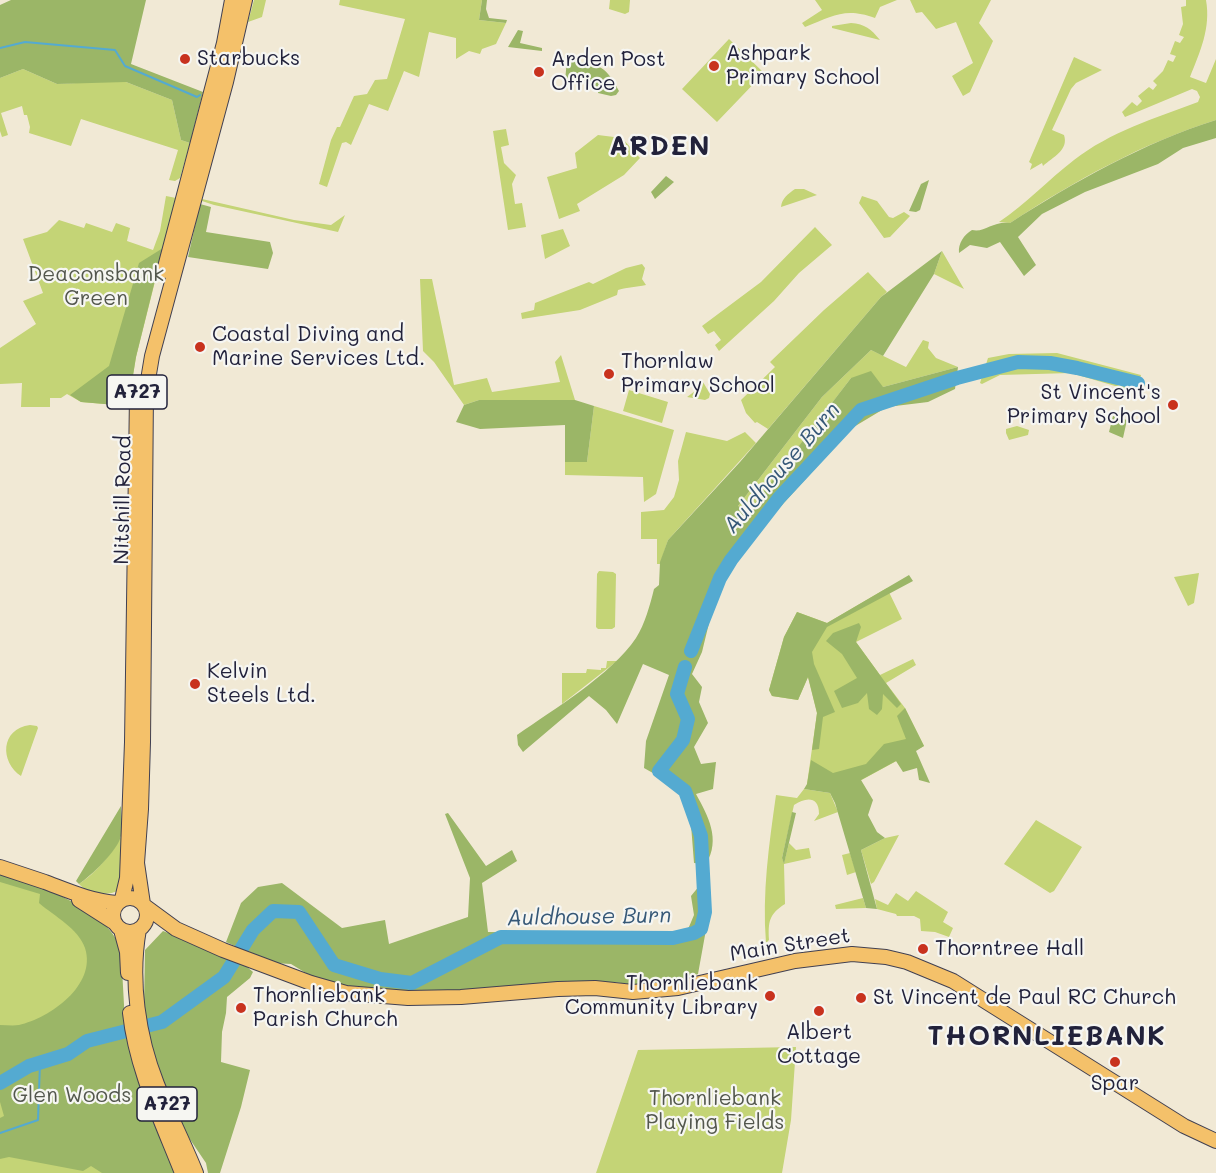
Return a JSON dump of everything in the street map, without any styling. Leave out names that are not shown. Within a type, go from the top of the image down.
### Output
[{"type":"main road","name":"Nitshill Road","points":[[119,901],[127,878],[132,741],[135,424],[138,386],[143,356],[174,232],[224,43],[232,0]]},
{"type":"main road","name":"Nitshill Road","points":[[144,905],[137,862],[141,809],[146,392],[160,323],[245,0]]},
{"type":"main road","points":[[0,867],[97,901],[119,901],[130,897],[176,929]]},
{"type":"main road","points":[[67,892],[128,932],[141,928],[176,929]]},
{"type":"main road","points":[[118,926],[113,912],[119,901]]},
{"type":"main road","points":[[141,928],[147,918],[144,905]]},
{"type":"main road","name":"A727","points":[[118,926],[127,956],[138,1034],[191,1172]]},
{"type":"main road","name":"A727","points":[[135,1020],[141,928]]},
{"type":"main road","name":"Main Street","points":[[176,929],[253,963],[311,983],[346,993],[408,998],[461,997],[567,988],[633,992],[678,988],[795,961],[842,954],[886,957],[921,966],[953,981],[1184,1126],[1216,1142]]},
{"type":"green space","points":[[11,0],[146,0],[131,64],[203,92],[190,143],[181,140],[172,100],[126,82],[57,84],[23,69],[0,78],[0,5]]},
{"type":"green space","points":[[254,0],[266,0],[262,17],[248,22]]},
{"type":"green space","points":[[340,0],[482,0],[479,20],[506,23],[496,44],[482,49],[480,54],[469,51],[456,59],[456,38],[429,32],[419,77],[404,71],[388,111],[369,104],[351,145],[346,142],[342,143],[327,187],[319,184],[331,140],[337,127],[340,127],[354,96],[367,94],[375,80],[387,79],[405,19],[339,5]]},
{"type":"green space","points":[[482,0],[487,0],[486,9],[489,18],[507,20],[506,23],[479,20]]},
{"type":"green space","points":[[610,0],[630,0],[629,12],[625,14],[609,9]]},
{"type":"green space","points":[[815,0],[897,0],[880,7],[875,18],[855,13],[839,14],[805,27],[802,23],[822,10]]},
{"type":"green space","points":[[910,0],[991,0],[979,23],[993,41],[970,92],[963,96],[952,76],[973,63],[956,22],[936,29],[922,12],[916,13]]},
{"type":"green space","points":[[1186,0],[1206,0],[1206,30],[1190,77],[1206,83],[1216,59],[1216,120],[1162,140],[1110,164],[1059,192],[1010,223],[999,222],[1088,150],[1133,127],[1198,102],[1200,97],[1197,91],[1192,89],[1125,117],[1122,112],[1132,102],[1137,106],[1142,101],[1138,96],[1149,87],[1153,90],[1157,85],[1153,81],[1163,71],[1168,60],[1173,62],[1176,56],[1170,54],[1175,41],[1180,43],[1184,37],[1179,35],[1183,24],[1181,7],[1186,6]]},
{"type":"green space","points":[[851,23],[867,28],[880,40],[832,28],[832,26]]},
{"type":"green space","points":[[518,30],[523,31],[520,43],[542,48],[542,51],[508,47]]},
{"type":"green space","points":[[729,39],[764,73],[717,122],[682,89]]},
{"type":"green space","points":[[1074,57],[1102,70],[1076,83],[1071,89],[1052,130],[1064,135],[1062,149],[1043,166],[1042,163],[1030,170],[1032,164],[1029,162]]},
{"type":"green space","points":[[567,60],[599,66],[609,75],[619,91],[616,95],[611,96],[598,93],[598,89],[591,84],[565,81]]},
{"type":"green space","points":[[23,69],[57,84],[126,82],[172,100],[181,140],[190,143],[180,178],[175,181],[169,180],[178,150],[81,119],[71,146],[29,133],[27,115],[24,115],[22,106],[1,113],[8,135],[2,137],[0,131],[0,78]]},
{"type":"green space","points":[[1216,120],[1216,138],[1183,148],[1158,164],[1085,192],[1042,214],[1018,237],[1036,265],[1024,276],[1000,242],[987,248],[970,245],[959,253],[962,240],[972,230],[1010,223],[1059,193],[1136,152]]},
{"type":"green space","points":[[506,129],[509,145],[501,147],[504,163],[516,175],[512,184],[515,204],[522,203],[526,227],[508,230],[493,131]]},
{"type":"green space","points":[[598,135],[622,138],[640,158],[624,175],[577,204],[580,211],[559,219],[547,177],[577,168],[575,153]]},
{"type":"green space","points":[[666,176],[674,182],[655,199],[651,192]]},
{"type":"green space","points":[[929,180],[920,210],[909,211],[921,184]]},
{"type":"green space","points":[[795,189],[804,189],[817,195],[781,207],[784,199]]},
{"type":"green space","name":"Deaconsbank Green","points":[[166,196],[176,198],[136,357],[128,406],[81,402],[67,394],[61,398],[50,398],[50,407],[21,407],[22,383],[0,384],[0,348],[36,324],[23,301],[43,293],[23,239],[47,232],[59,220],[84,228],[86,223],[112,232],[116,223],[130,228],[127,241],[153,250],[160,231]]},
{"type":"green space","points":[[862,196],[877,201],[889,217],[893,218],[904,212],[910,216],[890,237],[884,238],[859,203]]},
{"type":"green space","points":[[202,199],[294,220],[331,225],[345,215],[338,232],[214,205]]},
{"type":"green space","points":[[200,204],[211,207],[206,232],[270,242],[273,253],[268,269],[188,257]]},
{"type":"green space","points":[[815,227],[832,245],[799,273],[774,301],[719,351],[715,345],[721,340],[714,331],[708,334],[702,326],[761,282]]},
{"type":"green space","points":[[563,229],[570,246],[545,259],[541,235]]},
{"type":"green space","points":[[163,248],[136,357],[128,406],[81,402],[70,395],[109,366],[139,263]]},
{"type":"green space","points":[[942,251],[964,289],[934,274]]},
{"type":"green space","points":[[942,251],[934,274],[883,356],[871,350],[822,397],[738,506],[749,511],[851,378],[871,371],[883,387],[958,367],[955,389],[928,402],[887,407],[852,428],[732,560],[710,619],[702,652],[692,674],[702,687],[699,702],[708,723],[694,747],[701,764],[716,762],[713,789],[696,794],[711,828],[712,846],[706,864],[694,863],[690,812],[676,786],[644,768],[646,741],[669,675],[643,664],[617,724],[606,710],[589,696],[523,752],[518,745],[517,735],[581,691],[625,652],[639,633],[654,589],[659,585],[660,562],[668,540],[740,462],[881,297]]},
{"type":"green space","points":[[642,264],[645,268],[642,279],[646,285],[618,290],[617,295],[580,310],[522,319],[521,313],[534,310],[535,303],[589,282],[593,284],[626,268]]},
{"type":"green space","points":[[868,272],[887,292],[768,429],[755,423],[746,413],[741,400],[775,367],[770,362]]},
{"type":"green space","points":[[420,279],[432,279],[454,385],[487,378],[492,392],[560,382],[555,362],[561,355],[575,400],[479,400],[464,405],[434,362],[423,351]]},
{"type":"green space","points":[[923,340],[929,342],[928,348],[936,358],[958,367],[883,387],[851,378],[749,512],[738,506],[822,397],[871,350],[906,367]]},
{"type":"green space","points":[[1057,353],[1141,375],[1137,389],[1132,391],[1071,373],[1000,375],[980,383],[988,358],[1009,354]]},
{"type":"green space","points":[[703,382],[710,394],[709,398],[705,400],[687,397],[699,388],[698,386]]},
{"type":"green space","points":[[629,390],[668,402],[662,423],[623,411]]},
{"type":"green space","points":[[479,400],[575,400],[594,406],[587,462],[565,462],[565,425],[480,429],[456,422],[464,405]]},
{"type":"green space","points":[[594,406],[674,430],[656,494],[644,502],[643,477],[565,475],[565,462],[587,462]]},
{"type":"green space","points":[[1113,416],[1127,420],[1123,438],[1109,432]]},
{"type":"green space","points":[[1017,426],[1029,430],[1028,435],[1009,440],[1006,429]]},
{"type":"green space","points":[[686,432],[727,441],[745,432],[756,443],[668,540],[660,564],[657,564],[657,539],[641,539],[641,512],[664,510],[674,497],[679,480],[678,461]]},
{"type":"green space","points":[[599,571],[616,574],[615,627],[612,629],[596,627],[597,574]]},
{"type":"green space","points":[[1199,573],[1194,603],[1188,606],[1174,577]]},
{"type":"green space","points":[[909,575],[913,581],[827,627],[812,652],[814,664],[835,712],[823,717],[819,749],[812,750],[817,713],[808,677],[798,700],[772,696],[769,690],[784,637],[797,612],[827,623]]},
{"type":"green space","points":[[887,588],[902,619],[856,642],[880,675],[913,659],[916,665],[886,683],[905,708],[924,746],[845,789],[807,784],[817,713],[808,677],[798,700],[772,696],[769,690],[784,637],[797,612],[827,623]]},
{"type":"green space","points":[[859,623],[861,627],[856,642],[901,704],[897,708],[883,694],[882,709],[877,715],[869,709],[867,693],[858,703],[842,708],[834,691],[857,678],[842,654],[826,641],[833,633]]},
{"type":"green space","points":[[607,661],[617,661],[562,704],[562,673],[586,673],[587,669],[601,670],[601,668],[606,668]]},
{"type":"green space","points":[[905,708],[924,746],[916,751],[930,783],[919,780],[917,768],[903,772],[896,761],[861,780],[873,800],[868,815],[877,832],[885,838],[861,850],[877,909],[866,908],[830,793],[804,789],[811,760],[833,773],[866,764],[884,744],[906,739],[897,716]]},
{"type":"green space","points":[[30,725],[38,728],[21,776],[9,763],[6,747],[13,733]]},
{"type":"green space","points":[[804,789],[830,793],[838,812],[814,821],[819,814],[814,801],[803,800],[794,805],[782,858],[784,863],[789,843],[796,850],[809,848],[811,858],[784,864],[785,904],[776,911],[771,919],[769,940],[766,943],[766,887],[776,795],[797,798]]},
{"type":"green space","points":[[121,806],[122,829],[119,842],[103,862],[79,884],[76,881]]},
{"type":"green space","points":[[792,812],[796,813],[784,864],[782,858]]},
{"type":"green space","points":[[448,813],[486,866],[512,850],[517,861],[482,883],[488,932],[686,934],[694,915],[691,896],[700,885],[711,902],[698,974],[679,980],[635,985],[614,982],[467,991],[383,993],[334,986],[319,981],[291,964],[273,963],[226,942],[241,903],[258,887],[282,883],[342,928],[385,920],[389,944],[468,917],[470,878],[445,814]]},
{"type":"green space","points":[[1036,820],[1082,847],[1054,891],[1050,893],[1004,864]]},
{"type":"green space","points":[[899,835],[871,884],[861,850],[885,838]]},
{"type":"green space","points":[[121,837],[119,890],[103,894],[92,892],[79,884],[103,863]]},
{"type":"green space","points":[[850,853],[856,872],[847,875],[842,855]]},
{"type":"green space","name":"Glen Woods","points":[[0,874],[70,904],[122,1003],[125,1023],[181,1173],[0,1173]]},
{"type":"green space","name":"Glen Woods","points":[[0,874],[70,900],[102,921],[113,935],[121,950],[125,1023],[182,1173],[102,1173],[91,1166],[83,1171],[9,1157],[0,1159],[0,1118],[4,1116],[0,1102],[0,1025],[17,1025],[31,1021],[57,1007],[78,987],[87,962],[82,941],[72,929],[39,903],[40,894],[0,882]]},
{"type":"green space","points":[[916,891],[948,912],[943,922],[953,928],[949,937],[935,932],[921,931],[920,919],[914,916],[897,916],[877,909],[875,899],[888,905],[896,893],[908,901]]},
{"type":"green space","points":[[863,898],[866,908],[836,909],[835,905]]},
{"type":"green space","points":[[163,931],[246,966],[253,972],[250,978],[227,997],[221,1062],[250,1070],[220,1173],[208,1173],[206,1163],[185,1132],[153,1056],[144,1008],[145,950]]},
{"type":"green space","name":"Thornliebank Playing Fields","points":[[796,1047],[791,1120],[782,1173],[596,1173],[638,1050]]},
{"type":"waterway","points":[[0,48],[25,42],[115,50],[125,66],[197,97],[200,95]]},
{"type":"waterway","name":"Auldhouse Burn","points":[[691,651],[720,578],[731,560],[779,498],[861,410],[957,378],[1018,362],[1050,363],[1138,383]]},
{"type":"waterway","name":"Auldhouse Burn","points":[[0,1083],[29,1066],[68,1054],[87,1041],[162,1022],[224,977],[253,930],[273,911],[299,912],[334,965],[380,979],[412,983],[501,937],[673,938],[701,929],[705,912],[701,836],[685,791],[659,771],[683,740],[688,719],[677,694],[685,667]]},
{"type":"waterway","points":[[0,1133],[38,1120],[40,1063]]},
{"type":"place","name":"Starbucks","points":[[185,59]]},
{"type":"place","name":"Ashpark Primary School","points":[[714,66]]},
{"type":"place","name":"Arden Post Office","points":[[539,72]]},
{"type":"place","name":"Coastal Diving and Marine Services Ltd.","points":[[200,347]]},
{"type":"place","name":"Thornlaw Primary School","points":[[609,374]]},
{"type":"place","name":"St Vincent's Primary School","points":[[1173,405]]},
{"type":"place","name":"Kelvin Steels Ltd.","points":[[195,684]]},
{"type":"place","name":"Thorntree Hall","points":[[923,949]]},
{"type":"place","name":"Thornliebank Community Library","points":[[770,996]]},
{"type":"place","name":"St Vincent de Paul RC Church","points":[[861,998]]},
{"type":"place","name":"Thornliebank Parish Church","points":[[241,1008]]},
{"type":"place","name":"Albert Cottage","points":[[819,1011]]},
{"type":"place","name":"Spar","points":[[1115,1062]]},
{"type":"district","name":"ARDEN","points":[[660,147]]},
{"type":"district","name":"THORNLIEBANK","points":[[1047,1037]]}]
